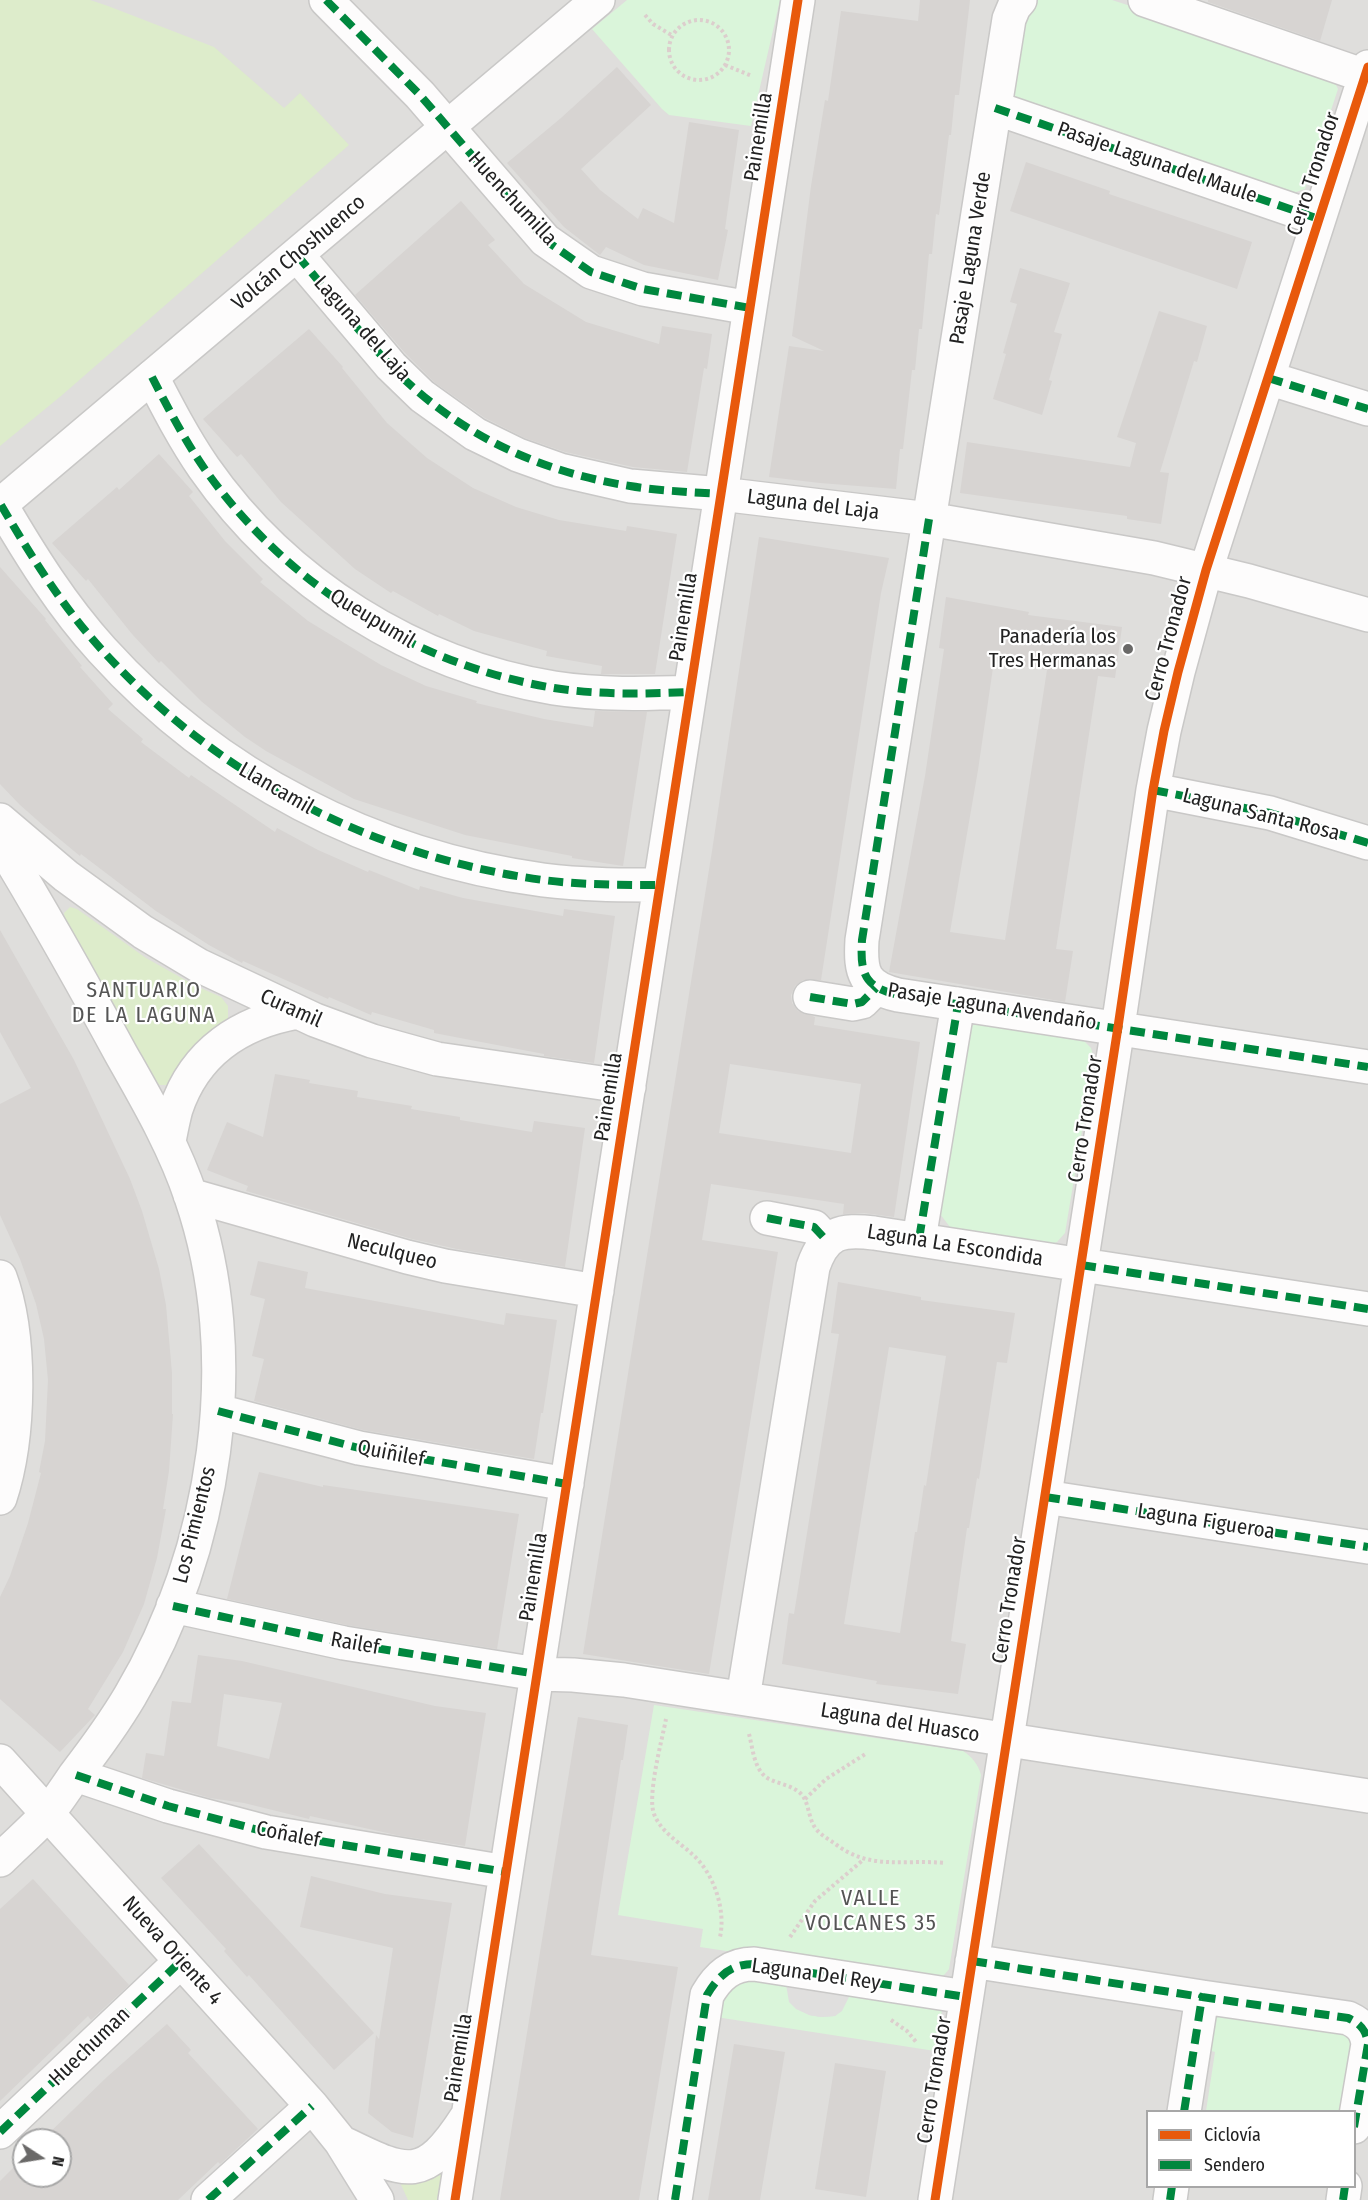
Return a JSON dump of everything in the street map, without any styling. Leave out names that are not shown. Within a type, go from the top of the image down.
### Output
[{"type":"street","name":"Huenchumilla","points":[[326,0],[420,95],[544,240],[591,272],[643,289],[750,308]]},
{"type":"street","name":"Volcán Choshuenco","points":[[0,505],[598,0]]},
{"type":"street","name":"Painemilla","points":[[455,2200],[798,0]]},
{"type":"street","name":"Pasaje Laguna Verde","points":[[929,519],[1009,19],[1020,0]]},
{"type":"street","points":[[1145,0],[1366,71]]},
{"type":"street","name":"Cerro Tronador","points":[[935,2200],[1153,790],[1171,700],[1206,570],[1366,71]]},
{"type":"street","name":"Pasaje Laguna del Maule","points":[[995,108],[1319,219]]},
{"type":"street","name":"Laguna del Laja","points":[[297,255],[391,366],[422,396],[475,434],[518,455],[560,470],[630,486],[721,494],[929,519],[1154,558],[1368,615]]},
{"type":"street","name":"Queupumil","points":[[152,377],[204,468],[234,507],[303,575],[383,629],[466,666],[543,685],[599,693],[690,692]]},
{"type":"street","points":[[1268,378],[1368,409]]},
{"type":"street","name":"Llancamil","points":[[0,505],[65,605],[109,658],[184,729],[230,763],[279,793],[329,819],[381,841],[489,872],[601,885],[660,885]]},
{"type":"street","name":"Pasaje Laguna Avendaño","points":[[929,519],[862,940],[861,957],[865,975],[876,988],[898,995],[1368,1067]]},
{"type":"street","name":"Laguna Santa Rosa","points":[[1153,790],[1270,813],[1368,843]]},
{"type":"street","name":"Curamil","points":[[0,820],[66,876],[143,932],[198,965],[342,1031],[420,1055],[475,1066],[629,1087]]},
{"type":"street","name":"Los Pimientos","points":[[0,842],[59,942],[169,1142],[190,1195],[204,1240],[213,1285],[219,1373],[218,1411],[201,1516],[189,1561],[154,1651],[105,1736],[48,1812],[0,1860]]},
{"type":"street","points":[[810,997],[853,1004],[862,1002],[876,988]]},
{"type":"street","points":[[920,1239],[958,1004]]},
{"type":"street","points":[[169,1142],[176,1109],[186,1086],[208,1057],[228,1039],[248,1026],[272,1016],[298,1012]]},
{"type":"street","name":"Neculqueo","points":[[190,1195],[407,1257],[597,1292]]},
{"type":"street","points":[[743,1698],[813,1267],[816,1257],[827,1242],[814,1227],[767,1218]]},
{"type":"street","name":"Laguna La Escondida","points":[[827,1242],[842,1232],[852,1230],[1368,1309]]},
{"type":"street","points":[[0,1277],[5,1290],[11,1330],[16,1402],[14,1433],[0,1498]]},
{"type":"street","name":"Quiñilef","points":[[218,1411],[359,1448],[567,1484]]},
{"type":"street","name":"Laguna Figueroa","points":[[1045,1497],[1368,1547]]},
{"type":"street","name":"Railef","points":[[173,1606],[344,1643],[537,1674]]},
{"type":"street","name":"Laguna del Huasco","points":[[537,1674],[573,1675],[672,1687],[1368,1796]]},
{"type":"street","name":"Nueva Oriente 4","points":[[0,1761],[312,2106],[341,2142],[377,2200]]},
{"type":"street","name":"Coñalef","points":[[76,1775],[168,1806],[266,1832],[506,1872]]},
{"type":"street","points":[[972,1961],[1348,2018],[1359,2023],[1365,2031],[1368,2044],[1356,2115]]},
{"type":"street","name":"Huechuman","points":[[0,2132],[180,1962]]},
{"type":"street","name":"Laguna Del Rey","points":[[675,2200],[707,1995],[717,1979],[724,1973],[741,1964],[966,1997]]},
{"type":"street","points":[[1184,2110],[1202,1997]]},
{"type":"street","points":[[208,2200],[312,2106]]},
{"type":"street","name":"Nueva Oriente 4","points":[[341,2142],[393,2166],[415,2166],[437,2157],[468,2114]]},
{"type":"path","points":[[645,15],[653,24],[673,36]]},
{"type":"path","points":[[705,21],[714,24],[722,30],[729,47],[725,65],[711,77],[702,80],[685,76],[678,70],[670,54],[673,36],[686,23],[705,21]]},
{"type":"path","points":[[672,1687],[653,1790],[654,1813],[661,1826],[694,1855],[712,1882],[722,1905],[723,1924],[719,1943],[719,1961],[724,1973]]},
{"type":"path","points":[[743,1698],[755,1762],[760,1771],[768,1778],[798,1791],[806,1799],[812,1822],[818,1831],[842,1850],[863,1860],[882,1863],[916,1861],[945,1863]]},
{"type":"path","points":[[806,1799],[826,1779],[869,1752]]},
{"type":"path","points":[[777,1968],[787,1942],[815,1901],[863,1860]]},
{"type":"shaded area","points":[[0,0],[1368,0],[1368,2200],[0,2200]]},
{"type":"shaded area","points":[[785,1978],[853,1989],[842,2011],[835,2016],[821,2017],[796,2009],[789,2002]]},
{"type":"green space","points":[[0,0],[90,0],[214,47],[284,108],[300,93],[349,145],[61,396],[0,446]]},
{"type":"green space","points":[[627,0],[780,0],[751,126],[669,115],[662,109],[592,29]]},
{"type":"green space","points":[[1033,0],[1112,0],[1329,71],[1338,89],[1305,189],[1293,193],[1010,100],[1020,16]]},
{"type":"green space","points":[[70,907],[77,909],[146,958],[221,997],[228,1006],[228,1019],[175,1081],[167,1085],[160,1085],[151,1078],[130,1035],[65,920],[64,913]]},
{"type":"green space","points":[[979,1023],[1083,1040],[1091,1048],[1094,1059],[1065,1233],[1057,1242],[1047,1246],[953,1231],[937,1210],[963,1033]]},
{"type":"green space","points":[[654,1705],[963,1751],[969,1756],[981,1775],[949,1969],[945,1974],[930,1982],[700,1947],[703,1929],[618,1915]]},
{"type":"green space","points":[[731,1977],[785,1978],[809,2015],[821,2017],[835,2016],[853,1989],[942,2010],[935,2051],[716,2017]]},
{"type":"green space","points":[[1212,2014],[1353,2033],[1349,2110],[1206,2110],[1215,2052],[1205,2049]]},
{"type":"green space","points":[[442,2171],[437,2200],[408,2200],[398,2178]]},
{"type":"building","points":[[920,0],[970,0],[959,95],[955,95],[939,215],[936,214],[932,254],[929,254],[922,329],[919,329],[915,370],[912,370],[896,489],[769,477],[789,346],[824,351],[792,336],[811,186],[825,100],[828,101],[841,11],[918,21]]},
{"type":"building","points":[[1208,0],[1332,0],[1320,41],[1208,2]]},
{"type":"building","points":[[617,67],[651,105],[581,169],[600,190],[638,219],[643,208],[674,223],[689,122],[739,130],[725,229],[728,230],[718,280],[644,265],[606,247],[600,255],[564,227],[507,163]]},
{"type":"building","points":[[1026,162],[1110,191],[1109,194],[1252,242],[1237,289],[1010,211]]},
{"type":"building","points":[[461,201],[495,240],[488,245],[524,284],[586,322],[659,344],[662,326],[712,334],[707,369],[704,368],[687,472],[633,467],[565,452],[525,438],[485,418],[434,382],[405,353],[355,295]]},
{"type":"building","points":[[1020,268],[1070,283],[1054,332],[1062,334],[1042,415],[993,399],[1017,304],[1010,302]]},
{"type":"building","points":[[1159,311],[1207,326],[1160,472],[1169,473],[1161,524],[1127,519],[1127,516],[960,493],[967,442],[1130,467],[1136,443],[1117,437]]},
{"type":"building","points":[[309,329],[343,367],[387,423],[427,458],[473,488],[516,507],[559,520],[626,531],[627,526],[677,534],[655,674],[601,674],[602,666],[546,656],[547,651],[474,631],[439,614],[438,616],[393,591],[391,593],[355,569],[281,502],[241,454],[237,457],[203,419]]},
{"type":"building","points":[[159,454],[193,492],[189,496],[225,541],[263,579],[260,582],[308,621],[381,665],[426,686],[477,701],[476,703],[544,719],[593,727],[595,711],[647,712],[623,866],[572,858],[572,856],[465,835],[354,799],[266,751],[201,701],[161,661],[159,663],[132,634],[88,579],[86,581],[52,543],[117,487],[119,490]]},
{"type":"building","points":[[759,537],[889,558],[881,593],[821,980],[803,980],[795,986],[791,995],[792,1003],[798,1011],[815,1017],[814,1025],[920,1042],[894,1217],[864,1213],[843,1214],[844,1204],[711,1184],[702,1240],[778,1252],[709,1674],[583,1654],[712,851]],"holes":[[[730,1064],[861,1084],[851,1153],[719,1133]]]},
{"type":"building","points":[[0,567],[46,619],[82,666],[80,667],[113,704],[108,709],[143,739],[141,742],[189,778],[191,775],[275,832],[277,828],[318,850],[368,872],[369,870],[419,890],[420,886],[463,898],[563,916],[564,909],[615,916],[594,1063],[544,1056],[544,1054],[434,1033],[434,1030],[372,1012],[371,1015],[329,997],[328,999],[243,961],[242,963],[156,911],[81,854],[80,856],[45,827],[0,784]]},
{"type":"building","points":[[946,597],[1029,612],[1028,615],[1122,627],[1115,678],[1098,676],[1056,949],[1073,951],[1065,1002],[889,972],[925,776],[944,649],[939,648]],"holes":[[[994,661],[1047,670],[1005,940],[950,932]]]},
{"type":"building","points":[[0,930],[74,1060],[130,1179],[159,1269],[166,1305],[172,1373],[173,1414],[169,1471],[163,1509],[166,1509],[157,1558],[144,1604],[123,1652],[88,1709],[95,1715],[60,1752],[0,1699],[0,1597],[10,1576],[28,1523],[41,1473],[39,1472],[45,1441],[48,1380],[44,1339],[36,1304],[20,1259],[0,1215],[0,1104],[31,1088],[0,1032]]},
{"type":"building","points":[[275,1074],[310,1080],[309,1083],[358,1091],[357,1097],[412,1106],[411,1109],[460,1117],[460,1120],[532,1132],[534,1121],[585,1128],[565,1267],[412,1239],[246,1191],[248,1186],[207,1170],[227,1122],[263,1137]]},
{"type":"building","points":[[258,1261],[308,1272],[305,1288],[504,1325],[506,1313],[557,1320],[534,1459],[363,1430],[254,1401],[264,1359],[252,1356],[265,1299],[250,1295]]},
{"type":"building","points":[[838,1282],[921,1297],[921,1300],[1015,1313],[1007,1363],[997,1362],[979,1479],[977,1478],[969,1528],[967,1528],[951,1641],[966,1644],[958,1694],[876,1684],[877,1681],[782,1664],[789,1613],[794,1614],[839,1334],[831,1333]],"holes":[[[889,1347],[946,1356],[900,1633],[844,1624]]]},
{"type":"building","points":[[259,1472],[323,1487],[323,1485],[519,1514],[497,1649],[347,1625],[227,1599]]},
{"type":"building","points":[[198,1655],[242,1661],[435,1706],[486,1713],[465,1846],[401,1836],[310,1816],[309,1819],[244,1803],[210,1798],[142,1778],[146,1753],[164,1756],[172,1701],[191,1703]],"holes":[[[224,1694],[282,1703],[269,1759],[217,1746]]]},
{"type":"building","points":[[578,1717],[628,1725],[591,1955],[678,1967],[639,2200],[500,2200]]},
{"type":"building","points":[[199,1844],[374,2033],[334,2070],[249,1975],[247,1977],[224,1951],[226,1949],[161,1878]]},
{"type":"building","points":[[311,1876],[385,1894],[452,1903],[413,2138],[392,2132],[368,2113],[376,2035],[379,2039],[393,1948],[300,1927]]},
{"type":"building","points":[[33,1879],[129,1985],[91,2020],[88,2016],[0,2101],[0,1909]]},
{"type":"building","points":[[167,2024],[191,2050],[188,2053],[258,2129],[220,2164],[218,2162],[178,2200],[0,2200],[0,2181],[12,2169],[12,2188],[72,2188],[72,2128],[54,2128]]},
{"type":"building","points":[[734,2044],[785,2052],[760,2200],[708,2200]]},
{"type":"building","points":[[835,2063],[886,2071],[866,2197],[815,2189]]},
{"type":"marked path","points":[[326,0],[420,95],[545,240],[591,272],[643,289],[750,308]]},
{"type":"marked path","points":[[995,108],[1319,219]]},
{"type":"marked path","points":[[297,255],[391,366],[416,390],[471,430],[531,460],[596,480],[653,489],[721,494]]},
{"type":"marked path","points":[[152,377],[176,423],[204,468],[237,510],[273,548],[313,583],[357,613],[403,639],[452,660],[502,677],[554,688],[588,692],[690,692]]},
{"type":"marked path","points":[[1268,378],[1368,409]]},
{"type":"marked path","points":[[1,505],[48,580],[102,650],[147,695],[196,736],[247,773],[302,804],[359,831],[419,852],[480,869],[543,880],[587,884],[660,885]]},
{"type":"marked path","points":[[929,519],[862,940],[862,961],[866,977],[878,988],[898,995],[1368,1067]]},
{"type":"marked path","points":[[1153,790],[1270,813],[1368,843]]},
{"type":"marked path","points":[[810,997],[853,1004],[862,1002],[876,988]]},
{"type":"marked path","points":[[919,1239],[958,1004]]},
{"type":"marked path","points":[[767,1218],[814,1227],[827,1241]]},
{"type":"marked path","points":[[1081,1265],[1368,1309]]},
{"type":"marked path","points":[[218,1411],[359,1448],[567,1484]]},
{"type":"marked path","points":[[1045,1497],[1368,1547]]},
{"type":"marked path","points":[[173,1606],[344,1643],[537,1674]]},
{"type":"marked path","points":[[76,1775],[168,1806],[266,1832],[506,1872]]},
{"type":"marked path","points":[[972,1961],[1202,1997]]},
{"type":"marked path","points":[[0,2132],[180,1962]]},
{"type":"marked path","points":[[675,2200],[707,1995],[726,1972],[738,1966],[754,1964],[966,1997]]},
{"type":"marked path","points":[[1184,2110],[1202,1997],[1348,2018],[1360,2025],[1368,2044],[1356,2115]]},
{"type":"marked path","points":[[208,2200],[312,2106]]},
{"type":"marked path","points":[[1170,2200],[1172,2188]]},
{"type":"marked path","points":[[1343,2200],[1345,2188]]},
{"type":"cycle path","points":[[455,2200],[798,0]]},
{"type":"cycle path","points":[[935,2200],[1164,731],[1206,570],[1368,67]]},
{"type":"place","name":"Panadería los Tres Hermanas","points":[[1128,649]]},
{"type":"district","name":"SANTUARIO DE LA LAGUNA","points":[[144,1004]]},
{"type":"district","name":"VALLE VOLCANES 35","points":[[871,1912]]}]
